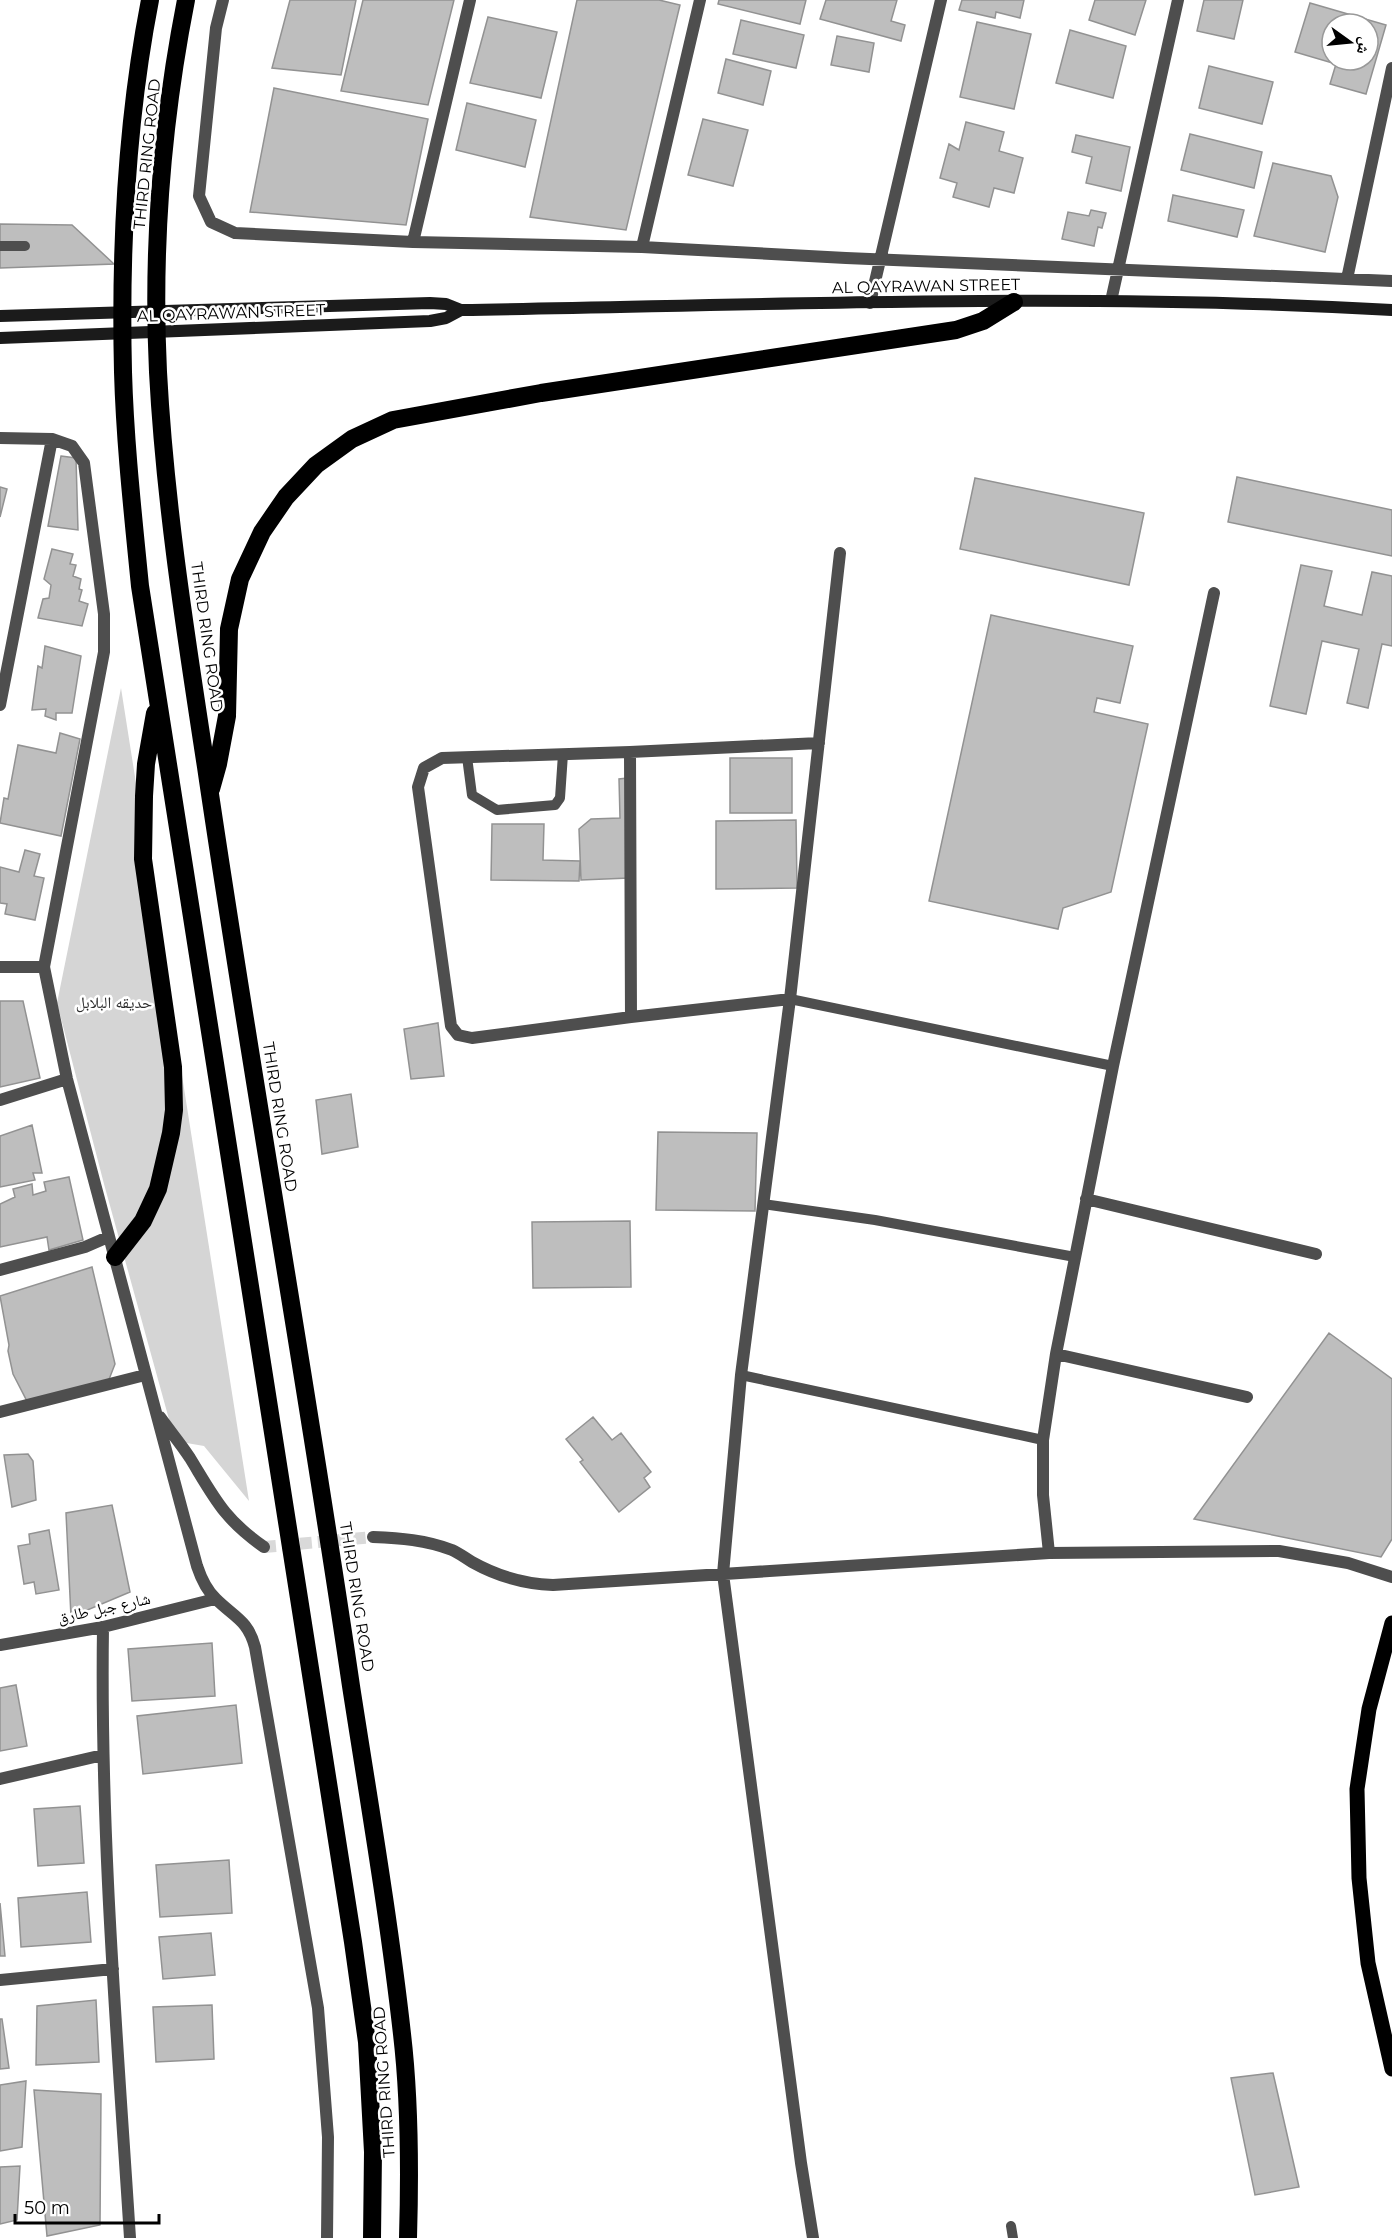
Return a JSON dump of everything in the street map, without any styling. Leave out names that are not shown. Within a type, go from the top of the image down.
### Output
[{"type":"highway","name":"THIRD RING ROAD","points":[[150,0],[136,92],[123,222],[123,352],[127,449],[140,586],[358,1975],[369,2064],[373,2151],[372,2238]]},
{"type":"highway","name":"THIRD RING ROAD","points":[[186,0],[161,174],[156,271],[158,370],[178,579],[234,956],[341,1619],[401,2026],[410,2146],[408,2238]]},
{"type":"highway","points":[[210,793],[227,716],[229,629],[240,579],[262,532],[286,497],[316,465],[352,439],[404,417],[541,393],[956,330],[983,321],[1014,302]]},
{"type":"highway","points":[[115,1257],[143,1221],[158,1189],[174,1110],[173,1067],[143,859],[142,828],[146,764],[158,699]]},
{"type":"main road","name":"AL QAYRAWAN STREET","points":[[0,316],[430,303],[446,304],[461,310],[1112,301],[1392,310]]},
{"type":"main road","name":"AL QAYRAWAN STREET","points":[[0,338],[430,321],[446,318],[461,310]]},
{"type":"main road","points":[[1392,1623],[1369,1709],[1357,1789],[1359,1878],[1368,1962],[1392,2069]]},
{"type":"street","points":[[223,0],[216,28],[199,196],[212,222],[235,233],[413,242],[642,247],[1392,281]]},
{"type":"street","points":[[413,242],[470,0]]},
{"type":"street","points":[[642,247],[700,0]]},
{"type":"street","points":[[870,303],[941,0]]},
{"type":"street","points":[[1112,301],[1178,0]]},
{"type":"street","points":[[1347,279],[1392,68]]},
{"type":"street","points":[[0,438],[52,439],[72,446],[84,463],[104,614],[104,652],[44,967],[67,1079],[197,1566],[206,1588],[215,1599],[237,1616],[249,1631],[259,1670],[318,2008],[328,2137],[327,2238]]},
{"type":"street","points":[[0,705],[52,439]]},
{"type":"street","points":[[813,2238],[801,2163],[723,1574],[741,1375],[790,999],[840,554]]},
{"type":"street","points":[[1049,1554],[1043,1495],[1043,1440],[1056,1354],[1113,1066],[1214,593]]},
{"type":"street","points":[[790,999],[472,1038],[458,1035],[451,1026],[418,787],[424,768],[442,758],[819,743]]},
{"type":"street","points":[[630,752],[631,1017]]},
{"type":"street","points":[[0,967],[44,967]]},
{"type":"street","points":[[0,1100],[67,1079]]},
{"type":"street","points":[[1086,1199],[1316,1254]]},
{"type":"street","points":[[0,1270],[85,1246],[108,1237]]},
{"type":"street","points":[[1056,1354],[1247,1397]]},
{"type":"street","points":[[0,1412],[146,1375]]},
{"type":"street","points":[[155,1411],[189,1456],[221,1509],[234,1524],[264,1547]]},
{"type":"street","points":[[373,1537],[434,1544],[454,1551],[491,1571],[532,1584],[553,1585],[1049,1554],[1279,1551],[1348,1563],[1392,1577]]},
{"type":"street","name":"شارع جبل طارق","points":[[0,1646],[103,1627],[215,1599]]},
{"type":"street","points":[[103,1627],[104,1755],[113,1970],[130,2238]]},
{"type":"street","points":[[0,1779],[104,1755]]},
{"type":"street","points":[[0,1980],[113,1970]]},
{"type":"lane","points":[[0,246],[25,246]]},
{"type":"lane","points":[[467,757],[472,795],[497,810],[555,805],[560,798],[563,754]]},
{"type":"lane","points":[[790,999],[1113,1066]]},
{"type":"lane","points":[[763,1204],[875,1220],[1074,1257]]},
{"type":"lane","points":[[741,1375],[1043,1440]]},
{"type":"lane","points":[[1011,2226],[1013,2238]]},
{"type":"green space","name":"حديقه البلابل","points":[[121,688],[249,1501],[204,1446],[175,1441],[57,1003]]},
{"type":"building","points":[[290,0],[356,0],[341,75],[272,68]]},
{"type":"building","points":[[363,0],[454,0],[428,105],[341,91]]},
{"type":"building","points":[[577,0],[659,0],[680,5],[626,230],[530,217]]},
{"type":"building","points":[[719,0],[806,0],[800,24],[718,4]]},
{"type":"building","points":[[826,0],[897,0],[891,21],[905,25],[901,41],[820,19]]},
{"type":"building","points":[[962,0],[1024,0],[1020,18],[996,12],[995,18],[959,10]]},
{"type":"building","points":[[1095,0],[1146,0],[1135,35],[1089,20]]},
{"type":"building","points":[[1204,0],[1243,0],[1234,39],[1197,31]]},
{"type":"building","points":[[1310,3],[1341,12],[1320,12],[1320,59],[1295,52]]},
{"type":"building","points":[[488,17],[557,32],[541,98],[470,83]]},
{"type":"building","points":[[741,20],[804,35],[796,68],[733,54]]},
{"type":"building","points":[[977,22],[1031,34],[1014,109],[960,97]]},
{"type":"building","points":[[1380,23],[1386,25],[1380,46]]},
{"type":"building","points":[[1070,30],[1126,46],[1113,98],[1056,83]]},
{"type":"building","points":[[837,36],[874,43],[869,72],[831,65]]},
{"type":"building","points":[[726,59],[771,71],[763,105],[718,93]]},
{"type":"building","points":[[1209,66],[1273,82],[1262,124],[1199,108]]},
{"type":"building","points":[[1334,72],[1372,72],[1366,94],[1330,84]]},
{"type":"building","points":[[274,88],[428,119],[406,225],[250,212]]},
{"type":"building","points":[[467,103],[536,120],[525,167],[456,150]]},
{"type":"building","points":[[703,119],[748,130],[733,186],[688,175]]},
{"type":"building","points":[[966,122],[1004,132],[999,151],[1023,158],[1014,193],[994,188],[989,207],[953,197],[957,183],[940,178],[949,144],[959,150]]},
{"type":"building","points":[[1190,134],[1262,152],[1254,188],[1181,170]]},
{"type":"building","points":[[1076,135],[1130,147],[1121,191],[1086,183],[1092,157],[1072,152]]},
{"type":"building","points":[[1273,163],[1331,176],[1338,197],[1325,252],[1254,236]]},
{"type":"building","points":[[1173,195],[1244,210],[1237,237],[1168,221]]},
{"type":"building","points":[[1091,210],[1106,213],[1102,228],[1098,227],[1094,246],[1062,239],[1068,212],[1089,216]]},
{"type":"building","points":[[0,224],[72,225],[114,264],[0,268]]},
{"type":"building","points":[[61,456],[76,458],[78,530],[48,526]]},
{"type":"building","points":[[1237,477],[1392,510],[1392,556],[1228,522]]},
{"type":"building","points":[[975,478],[1144,513],[1129,585],[960,549]]},
{"type":"building","points":[[0,487],[7,489],[0,517]]},
{"type":"building","points":[[52,549],[73,554],[70,564],[76,565],[73,576],[81,579],[79,589],[82,590],[79,601],[88,604],[82,626],[38,618],[43,599],[49,598],[51,585],[44,579]]},
{"type":"building","points":[[1301,565],[1332,571],[1324,606],[1362,615],[1372,572],[1392,576],[1392,646],[1382,644],[1368,708],[1347,703],[1359,649],[1322,641],[1306,714],[1270,706]]},
{"type":"building","points":[[991,615],[1133,646],[1120,703],[1097,698],[1094,712],[1148,724],[1111,892],[1063,908],[1058,929],[929,901]]},
{"type":"building","points":[[45,646],[81,656],[72,713],[56,713],[56,720],[45,716],[46,709],[32,710],[38,666],[42,668]]},
{"type":"building","points":[[60,733],[80,739],[61,836],[0,823],[4,798],[8,799],[18,745],[56,753]]},
{"type":"building","points":[[730,758],[792,758],[792,813],[730,813]]},
{"type":"building","points":[[627,778],[629,878],[581,880],[579,829],[591,819],[620,818],[619,779]]},
{"type":"building","points":[[796,820],[797,888],[716,889],[716,821]]},
{"type":"building","points":[[492,824],[544,824],[543,860],[580,861],[579,881],[491,880]]},
{"type":"building","points":[[25,850],[40,854],[34,876],[44,878],[35,920],[5,914],[7,904],[0,903],[0,867],[19,872]]},
{"type":"building","points":[[0,1001],[23,1001],[40,1078],[0,1087]]},
{"type":"building","points":[[438,1023],[444,1076],[411,1079],[404,1029]]},
{"type":"building","points":[[351,1094],[358,1147],[322,1154],[316,1100]]},
{"type":"building","points":[[32,1125],[42,1173],[33,1173],[35,1180],[0,1187],[0,1136]]},
{"type":"building","points":[[658,1132],[757,1133],[755,1211],[656,1210]]},
{"type":"building","points":[[69,1177],[83,1240],[49,1250],[47,1237],[0,1247],[0,1204],[15,1197],[13,1189],[32,1184],[33,1195],[46,1191],[44,1182]]},
{"type":"building","points":[[630,1221],[631,1287],[533,1288],[532,1222]]},
{"type":"building","points":[[92,1267],[115,1364],[108,1382],[29,1405],[13,1374],[0,1296]]},
{"type":"building","points":[[1329,1333],[1392,1379],[1392,1539],[1381,1557],[1194,1519]]},
{"type":"building","points":[[593,1417],[612,1440],[621,1433],[651,1472],[644,1478],[650,1487],[619,1512],[580,1462],[583,1460],[566,1439]]},
{"type":"building","points":[[28,1454],[33,1461],[36,1500],[12,1507],[4,1455]]},
{"type":"building","points":[[112,1505],[130,1592],[71,1617],[66,1513]]},
{"type":"building","points":[[49,1530],[59,1590],[36,1594],[34,1582],[24,1584],[18,1546],[30,1544],[29,1534]]},
{"type":"building","points":[[212,1643],[215,1696],[132,1701],[128,1649]]},
{"type":"building","points":[[16,1685],[27,1746],[0,1751],[0,1688]]},
{"type":"building","points":[[236,1705],[242,1763],[143,1774],[137,1716]]},
{"type":"building","points":[[80,1806],[84,1863],[38,1866],[34,1809]]},
{"type":"building","points":[[229,1860],[232,1913],[160,1917],[156,1865]]},
{"type":"building","points":[[87,1892],[91,1942],[21,1947],[18,1898]]},
{"type":"building","points":[[0,1903],[5,1956],[0,1956]]},
{"type":"building","points":[[211,1933],[215,1975],[163,1979],[159,1937]]},
{"type":"building","points":[[96,2000],[99,2062],[36,2065],[37,2006]]},
{"type":"building","points":[[212,2005],[214,2059],[156,2062],[153,2007]]},
{"type":"building","points":[[0,2019],[2,2019],[9,2068],[0,2069]]},
{"type":"building","points":[[1273,2073],[1299,2187],[1255,2195],[1231,2078]]},
{"type":"building","points":[[26,2081],[22,2147],[0,2151],[0,2085]]},
{"type":"building","points":[[34,2090],[101,2094],[100,2225],[47,2236]]},
{"type":"building","points":[[20,2166],[17,2220],[0,2224],[0,2167]]},
{"type":"tunnel","points":[[264,1547],[373,1537]]}]
